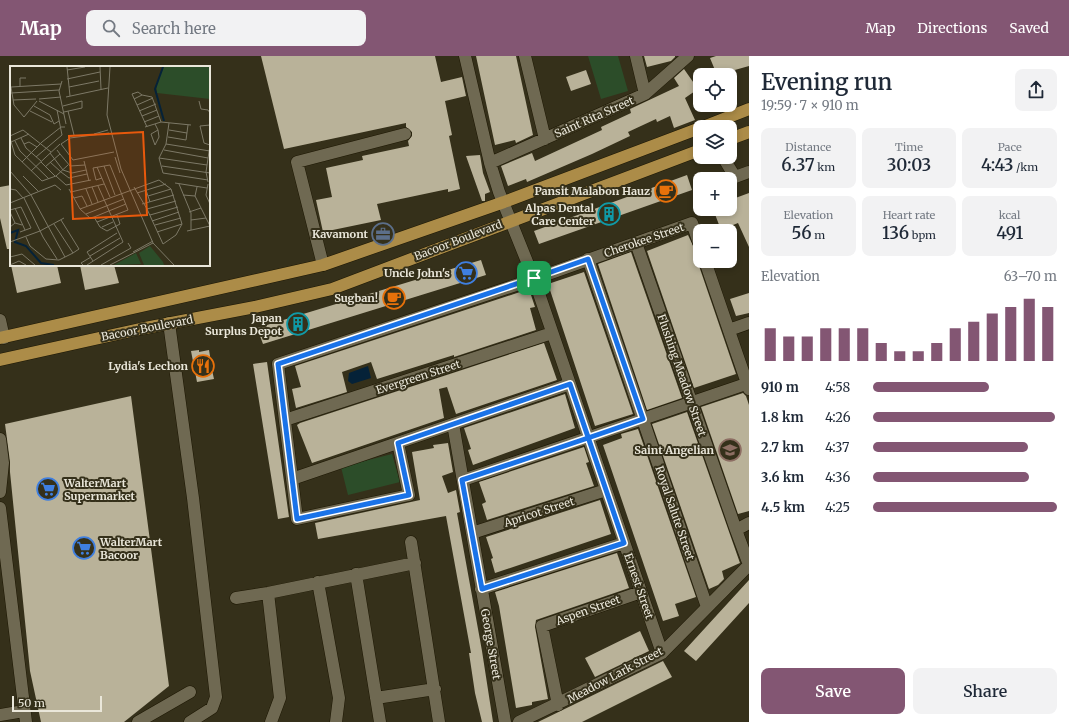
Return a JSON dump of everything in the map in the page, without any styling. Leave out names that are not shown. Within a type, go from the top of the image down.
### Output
[{"type":"main road","name":"Bacoor Boulevard","points":[[722,120],[749,110]]},
{"type":"main road","name":"Bacoor Boulevard","points":[[2,338],[323,265],[504,202],[693,131]]},
{"type":"main road","points":[[737,136],[749,132]]},
{"type":"main road","name":"Bacoor Boulevard","points":[[0,360],[169,323],[255,307],[332,289],[510,220],[693,153]]},
{"type":"street","points":[[465,56],[490,163],[504,202]]},
{"type":"street","points":[[525,56],[546,139]]},
{"type":"street","points":[[636,56],[645,94]]},
{"type":"street","name":"Saint Rita Street","points":[[490,163],[645,94],[688,56]]},
{"type":"street","points":[[323,265],[297,162],[405,134]]},
{"type":"street","points":[[727,164],[735,177],[749,172]]},
{"type":"street","name":"Ernest Street","points":[[504,202],[534,278],[662,653]]},
{"type":"street","name":"Cherokee Street","points":[[285,420],[278,364],[692,223],[693,226]]},
{"type":"street","name":"Flushing Meadow Street","points":[[636,242],[736,530]]},
{"type":"street","name":"Royal Salute Street","points":[[588,259],[707,607]]},
{"type":"street","points":[[462,480],[748,385],[707,268]]},
{"type":"street","points":[[0,320],[2,338]]},
{"type":"street","points":[[169,323],[193,498],[216,697],[212,708],[190,722]]},
{"type":"street","points":[[729,330],[749,323]]},
{"type":"street","name":"Evergreen Street","points":[[285,420],[552,333]]},
{"type":"street","points":[[292,479],[570,384]]},
{"type":"street","points":[[285,420],[297,519],[409,495],[398,443]]},
{"type":"street","name":"George Street","points":[[453,424],[504,722]]},
{"type":"street","points":[[0,441],[3,463],[0,492]]},
{"type":"street","name":"Apricot Street","points":[[472,533],[606,490]]},
{"type":"street","points":[[0,508],[25,717],[0,715]]},
{"type":"street","points":[[736,530],[749,524]]},
{"type":"street","name":"Meadow Lark Street","points":[[519,722],[558,705],[662,653],[749,565],[736,530]]},
{"type":"street","points":[[411,542],[439,722]]},
{"type":"street","points":[[482,589],[624,543]]},
{"type":"street","points":[[236,598],[268,593],[414,563]]},
{"type":"street","points":[[356,574],[380,722]]},
{"type":"street","points":[[318,582],[339,698],[336,722]]},
{"type":"street","name":"Aspen Street","points":[[558,705],[542,626],[641,592]]},
{"type":"street","points":[[268,593],[280,698],[271,722]]},
{"type":"street","points":[[376,698],[434,689]]},
{"type":"street","points":[[138,722],[190,692]]},
{"type":"green space","points":[[588,56],[618,56],[628,91],[601,99]]},
{"type":"green space","points":[[392,454],[400,482],[348,495],[341,467]]},
{"type":"water","points":[[368,366],[371,378],[352,384],[348,381],[349,373]]},
{"type":"building","points":[[261,56],[435,56],[441,82],[462,77],[466,96],[445,101],[452,135],[449,136],[460,189],[448,192],[448,189],[377,204],[381,220],[323,232],[316,200],[332,197],[326,168],[363,160],[362,156],[409,146],[408,141],[412,136],[412,132],[406,127],[406,123],[284,149]]},
{"type":"building","points":[[476,56],[516,56],[533,135],[516,143],[515,140],[495,145]]},
{"type":"building","points":[[644,56],[675,57],[671,61],[647,67]]},
{"type":"building","points":[[716,56],[749,56],[749,66],[737,69],[737,68],[714,68],[710,58]]},
{"type":"building","points":[[684,69],[693,82],[693,92],[685,98],[695,120],[674,128],[670,116],[657,122],[656,119],[628,132],[630,136],[592,154],[527,182],[526,179],[508,186],[501,166],[532,153],[535,161],[602,130],[601,127],[631,113],[630,109],[679,86],[674,78]]},
{"type":"building","points":[[586,70],[591,84],[571,91],[566,77]]},
{"type":"building","points":[[480,155],[483,173],[490,192],[485,194],[485,201],[482,201],[466,156]]},
{"type":"building","points":[[687,175],[692,190],[539,244],[534,231]]},
{"type":"building","points":[[10,185],[10,249],[7,249],[0,218],[0,187]]},
{"type":"building","points":[[749,193],[749,247],[738,223],[719,224],[716,216],[737,216],[737,197]]},
{"type":"building","points":[[688,235],[693,246],[693,268],[700,268],[736,374],[694,388],[647,251]]},
{"type":"building","points":[[631,252],[682,398],[647,410],[598,264]]},
{"type":"building","points":[[481,260],[486,275],[263,344],[257,328]]},
{"type":"building","points":[[11,266],[57,266],[61,283],[17,293]]},
{"type":"building","points":[[80,266],[114,266],[119,283],[85,290]]},
{"type":"building","points":[[584,272],[633,414],[595,426],[548,284]]},
{"type":"building","points":[[529,289],[535,307],[530,308],[536,330],[454,357],[454,355],[377,379],[371,362],[342,372],[347,392],[296,408],[292,389],[301,387],[295,366]]},
{"type":"building","points":[[749,293],[749,313],[736,316],[730,299]]},
{"type":"building","points":[[544,343],[557,380],[456,414],[447,387],[439,389],[444,418],[312,463],[297,425],[300,423]]},
{"type":"building","name":"Lydia's Lechon","points":[[199,350],[199,352],[209,350],[211,362],[202,365],[204,372],[212,370],[214,379],[197,382],[191,351]]},
{"type":"building","points":[[267,362],[289,517],[278,519],[253,364]]},
{"type":"building","points":[[743,393],[746,396],[749,405],[749,511],[738,514],[701,407]]},
{"type":"building","points":[[565,394],[575,428],[473,465],[468,450],[471,449],[464,428]]},
{"type":"building","name":"WalterMart Bacoor","points":[[131,396],[169,686],[124,722],[41,722],[30,671],[5,424]]},
{"type":"building","points":[[687,412],[740,563],[722,571],[724,579],[718,585],[709,589],[652,424]]},
{"type":"building","points":[[638,429],[696,597],[675,604],[679,616],[663,621],[603,445],[622,438],[621,434]]},
{"type":"building","points":[[448,443],[453,472],[442,476],[448,493],[456,490],[460,512],[457,513],[482,651],[493,722],[482,722],[475,693],[469,653],[471,653],[446,516],[318,539],[315,523],[420,500],[412,452],[434,448],[433,445]]},
{"type":"building","points":[[584,447],[589,462],[586,463],[594,486],[487,520],[482,504],[486,502],[479,482]]},
{"type":"building","points":[[600,500],[611,534],[495,573],[491,559],[493,558],[486,537]]},
{"type":"building","points":[[617,553],[629,588],[536,620],[535,627],[548,699],[532,702],[532,705],[516,708],[499,606],[495,592]]},
{"type":"building","points":[[749,580],[749,603],[696,661],[684,651]]},
{"type":"building","points":[[640,631],[649,651],[595,677],[585,658]]},
{"type":"building","points":[[663,661],[672,677],[582,722],[538,722]]},
{"type":"place","name":"Pansit Malabon Hauz","points":[[666,191]]},
{"type":"place","name":"Alpas Dental Care Center","points":[[609,214]]},
{"type":"place","name":"Kavamont","points":[[383,234]]},
{"type":"place","name":"Uncle John's","points":[[466,273]]},
{"type":"place","name":"Sugban!","points":[[394,298]]},
{"type":"place","name":"Japan Surplus Depot","points":[[298,324]]},
{"type":"place","name":"Lydia's Lechon","points":[[203,366]]},
{"type":"place","name":"Saint Angelian","points":[[730,450]]},
{"type":"place","name":"WalterMart Supermarket","points":[[48,489]]},
{"type":"place","name":"WalterMart Bacoor","points":[[84,548]]},
{"type":"route","points":[[534,278],[278,364],[297,519],[409,495],[398,443],[570,384],[588,438],[624,543],[482,589],[462,480],[588,438],[643,419],[588,259],[534,278]]}]
